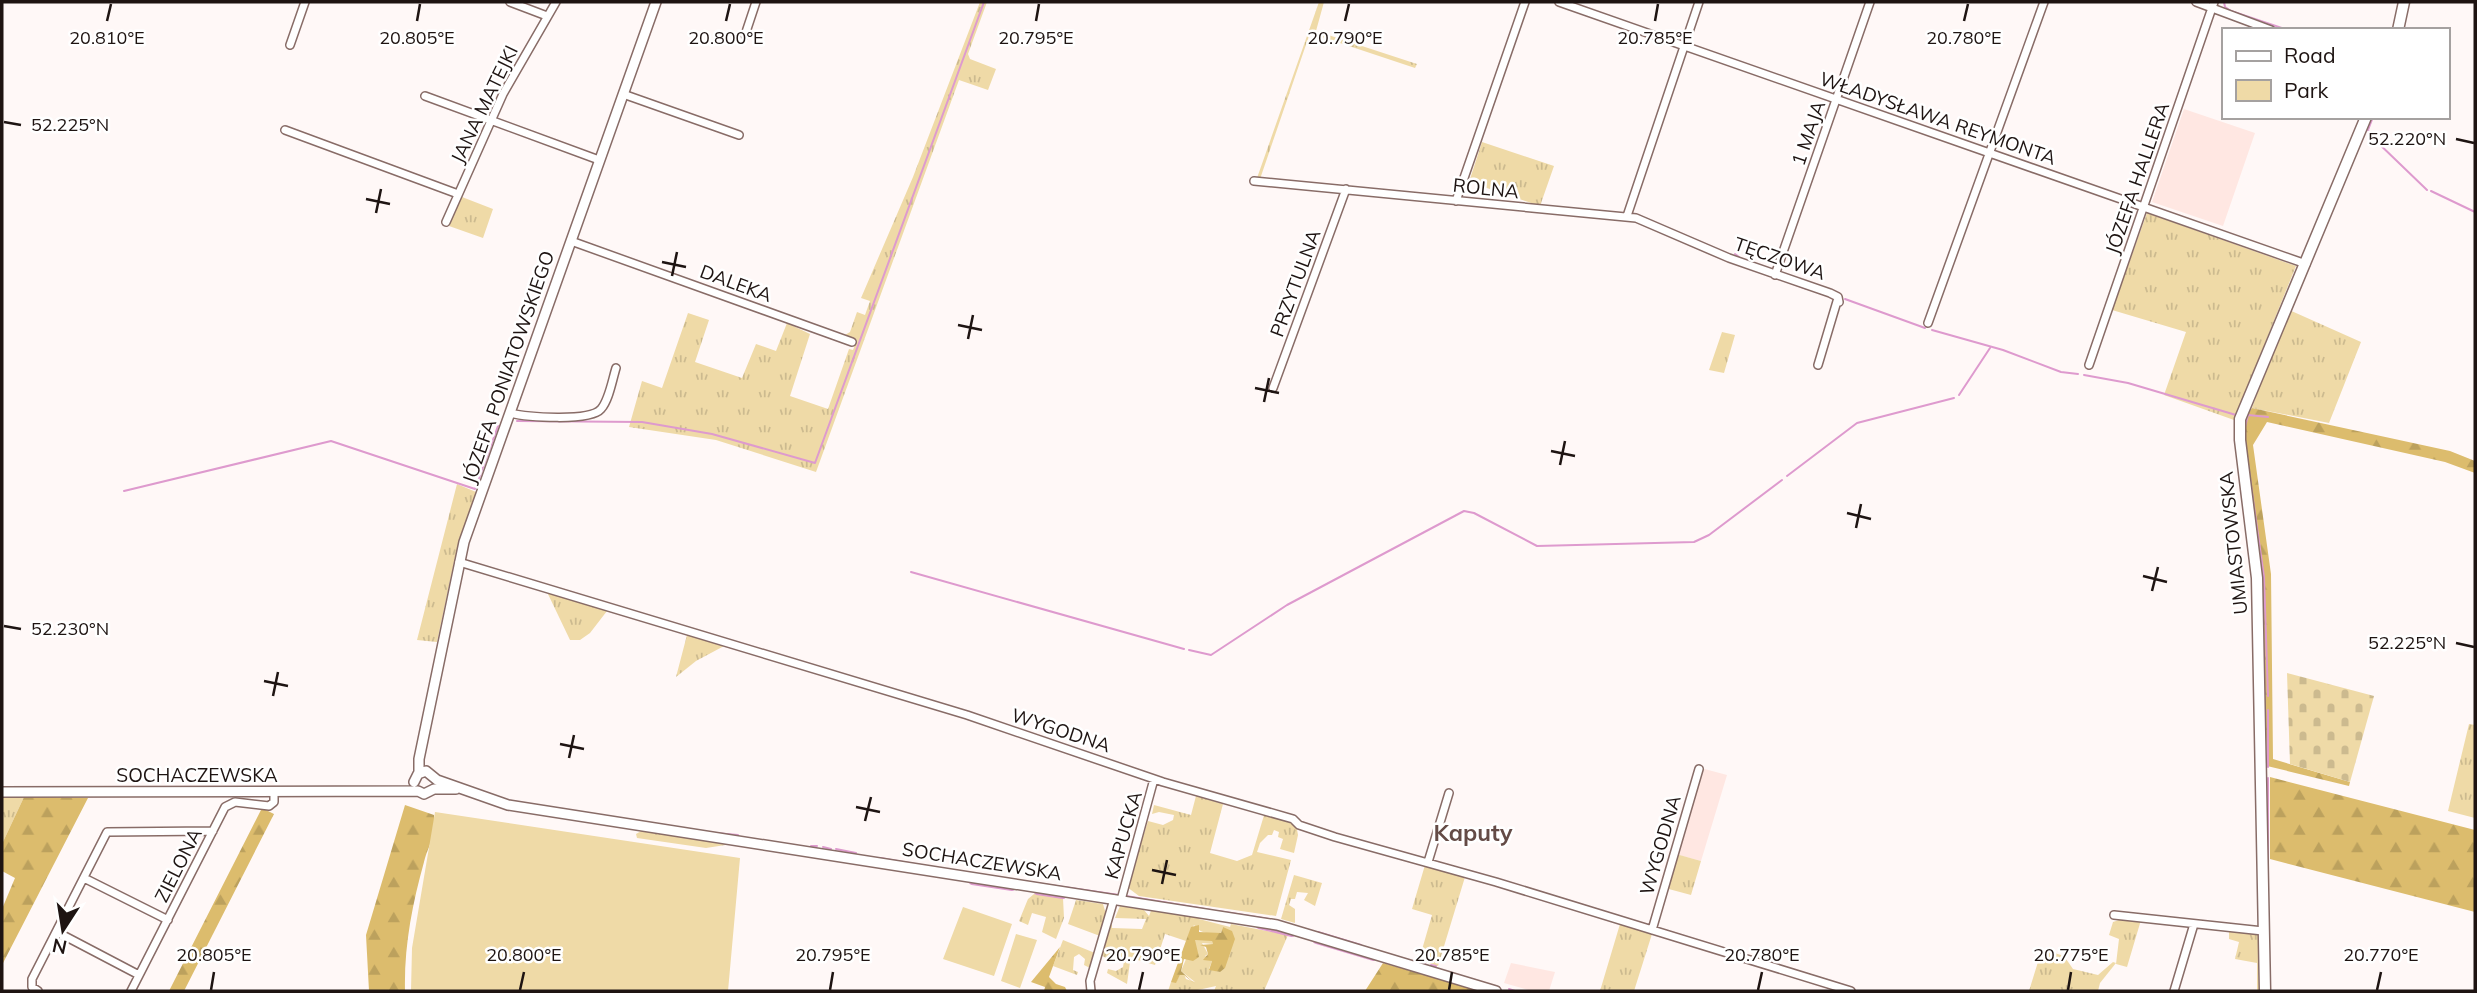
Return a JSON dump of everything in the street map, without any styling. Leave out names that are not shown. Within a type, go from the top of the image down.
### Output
[{"type":"main road","points":[[2398,28],[2404,2]]},
{"type":"main road","name":"UMIASTOWSKA","points":[[2265,991],[2257,578],[2239,440],[2241,419],[2365,119]]},
{"type":"street","points":[[290,45],[305,2]]},
{"type":"street","points":[[510,2],[547,16]]},
{"type":"street","name":"JANA MATEJKI","points":[[446,222],[491,120],[556,2]]},
{"type":"street","name":"JÓZEFA PONIATOWSKIEGO","points":[[420,779],[421,752],[459,562],[656,2]]},
{"type":"street","points":[[745,35],[757,2]]},
{"type":"street","points":[[1456,201],[1525,2]]},
{"type":"street","name":"WŁADYSŁAWA REYMONTA","points":[[1559,2],[2306,264]]},
{"type":"street","points":[[1627,216],[1699,2]]},
{"type":"street","name":"1 MAJA","points":[[1775,275],[1870,2]]},
{"type":"street","points":[[1928,323],[2044,2]]},
{"type":"street","points":[[2196,2],[2213,5],[2266,28]]},
{"type":"street","name":"JÓZEFA HALLERA","points":[[2089,365],[2213,5]]},
{"type":"street","points":[[623,94],[738,135]]},
{"type":"street","points":[[425,96],[599,160]]},
{"type":"street","points":[[285,130],[458,194]]},
{"type":"street","name":"ROLNA","points":[[1254,181],[1617,218],[1627,216],[1708,247]]},
{"type":"street","name":"PRZYTULNA","points":[[1273,388],[1346,189]]},
{"type":"street","name":"DALEKA","points":[[571,241],[852,342]]},
{"type":"street","name":"TĘCZOWA","points":[[1708,247],[1839,300],[1818,365]]},
{"type":"street","points":[[510,413],[529,416],[590,416],[600,410],[605,402],[616,368]]},
{"type":"street","name":"WYGODNA","points":[[459,562],[967,715],[1154,779],[1293,819],[1299,825],[1335,837],[1428,862],[1851,991]]},
{"type":"street","name":"WYGODNA","points":[[1652,930],[1699,769]]},
{"type":"street","points":[[420,779],[436,785]]},
{"type":"street","name":"SOCHACZEWSKA","points":[[2,792],[393,791],[420,779],[427,794],[436,785],[508,805],[1277,925],[1496,991]]},
{"type":"street","name":"KAPUCKA","points":[[1091,991],[1090,981],[1154,779]]},
{"type":"street","name":"ZIELONA","points":[[131,991],[229,803],[269,806],[274,802],[274,792]]},
{"type":"street","points":[[1428,862],[1449,793]]},
{"type":"street","points":[[38,991],[32,984],[107,832],[213,831]]},
{"type":"street","points":[[84,878],[168,920]]},
{"type":"street","points":[[2114,915],[2263,931]]},
{"type":"street","points":[[2174,991],[2194,924]]},
{"type":"street","points":[[57,932],[139,975]]},
{"type":"shaded area","points":[[2184,109],[2255,133],[2223,226],[2152,202]]},
{"type":"shaded area","points":[[1697,767],[1727,775],[1701,861],[1671,853]]},
{"type":"shaded area","points":[[1511,963],[1555,972],[1549,991],[1532,991],[1504,983]]},
{"type":"green space","points":[[980,2],[987,2],[968,54],[970,59],[996,69],[988,90],[959,80],[816,472],[716,440],[629,427],[642,381],[662,388],[688,313],[709,320],[695,362],[742,378],[756,344],[776,351],[787,323],[810,334],[790,396],[828,409],[849,349],[853,350],[857,340],[845,335],[850,332],[857,312],[865,315],[870,301],[861,298],[913,177]]},
{"type":"green space","points":[[1319,2],[1324,2],[1316,31],[1417,64],[1415,68],[1310,33],[1260,179],[1257,178]]},
{"type":"green space","points":[[1482,142],[1554,166],[1540,206],[1469,182]]},
{"type":"green space","points":[[462,197],[493,209],[483,238],[449,226]]},
{"type":"green space","points":[[2147,213],[2296,266],[2234,420],[2164,395],[2186,332],[2112,310]]},
{"type":"green space","points":[[2287,309],[2361,342],[2329,423],[2252,408]]},
{"type":"green space","points":[[1722,332],[1735,335],[1724,373],[1709,370]]},
{"type":"green space","points":[[2252,408],[2450,451],[2475,461],[2475,473],[2445,462],[2267,422],[2253,445],[2271,574],[2273,759],[2350,782],[2349,786],[2267,766],[2261,575],[2243,439],[2244,420]]},
{"type":"green space","points":[[457,484],[476,492],[455,557],[437,642],[417,640]]},
{"type":"green space","points":[[547,592],[607,611],[590,633],[580,640],[570,640]]},
{"type":"green space","points":[[687,635],[724,646],[696,661],[676,677]]},
{"type":"green space","points":[[2287,673],[2374,696],[2350,782],[2290,764]]},
{"type":"green space","points":[[2469,724],[2475,725],[2475,818],[2448,811]]},
{"type":"green space","points":[[2270,777],[2475,830],[2475,912],[2270,859]]},
{"type":"green space","points":[[1196,796],[1223,804],[1210,853],[1237,861],[1252,855],[1265,812],[1296,824],[1298,835],[1294,853],[1280,849],[1283,839],[1278,837],[1279,832],[1274,830],[1272,835],[1268,835],[1260,843],[1257,852],[1291,860],[1276,916],[1139,896],[1127,887],[1148,821],[1163,825],[1173,820],[1174,815],[1159,812],[1152,814],[1154,805],[1191,815]]},
{"type":"green space","points":[[2,797],[24,797],[2,844]]},
{"type":"green space","points":[[24,797],[88,798],[2,965],[2,909],[15,878],[2,871],[2,844]]},
{"type":"green space","points":[[405,805],[434,815],[434,824],[410,926],[405,991],[369,991],[366,935]]},
{"type":"green space","points":[[262,808],[274,814],[184,991],[169,991]]},
{"type":"green space","points":[[435,812],[740,858],[728,991],[411,991],[412,948]]},
{"type":"green space","points":[[643,830],[732,844],[706,848],[637,838],[636,834]]},
{"type":"green space","points":[[1676,854],[1701,861],[1691,895],[1665,888]]},
{"type":"green space","points":[[1425,865],[1465,877],[1438,966],[1419,960],[1432,915],[1412,909]]},
{"type":"green space","points":[[1294,875],[1322,883],[1315,906],[1304,900],[1308,893],[1297,892],[1295,899],[1291,899],[1289,905],[1295,909],[1295,923],[1281,919]]},
{"type":"green space","points":[[1034,894],[1063,898],[1064,918],[1056,939],[1042,932],[1046,917],[1032,913],[1028,925],[1019,921],[1028,899]]},
{"type":"green space","points":[[1076,900],[1103,904],[1106,914],[1100,936],[1068,924]]},
{"type":"green space","points":[[1120,906],[1144,910],[1149,916],[1152,908],[1199,916],[1199,919],[1230,927],[1231,924],[1288,935],[1264,991],[1214,991],[1216,986],[1198,990],[1201,991],[1168,991],[1171,982],[1176,982],[1180,975],[1184,974],[1186,979],[1195,982],[1181,971],[1194,940],[1212,940],[1213,944],[1202,943],[1208,954],[1205,956],[1212,961],[1209,969],[1220,972],[1223,927],[1221,933],[1209,933],[1202,932],[1194,925],[1186,941],[1165,934],[1155,965],[1124,956],[1130,962],[1127,984],[1107,973],[1108,969],[1116,971],[1123,967],[1124,961],[1111,956],[1109,960],[1101,955],[1112,923],[1112,928],[1142,929],[1146,919],[1115,918]]},
{"type":"green space","points":[[963,907],[1012,924],[994,976],[943,959]]},
{"type":"green space","points":[[2122,919],[2141,920],[2127,967],[2116,964],[2119,939],[2109,935],[2113,922]]},
{"type":"green space","points":[[1620,924],[1652,934],[1634,991],[1600,991]]},
{"type":"green space","points":[[1199,925],[1199,932],[1221,933],[1223,927],[1232,931],[1235,939],[1225,968],[1220,972],[1209,970],[1212,961],[1203,960],[1208,954],[1206,947],[1200,945],[1213,944],[1212,941],[1195,940],[1199,957],[1193,961],[1184,959],[1181,971],[1195,984],[1184,975],[1180,975],[1176,983],[1171,982],[1191,927]]},
{"type":"green space","points":[[2229,930],[2259,935],[2261,991],[2257,991],[2257,963],[2235,959],[2239,942],[2229,939]]},
{"type":"green space","points":[[1016,934],[1037,940],[1020,988],[1001,981]]},
{"type":"green space","points":[[1063,940],[1095,953],[1090,968],[1084,965],[1085,959],[1079,954],[1074,957],[1073,970],[1078,972],[1077,975],[1053,966]]},
{"type":"green space","points":[[1060,947],[1049,977],[1067,991],[1044,991],[1045,987],[1031,982]]},
{"type":"green space","points":[[2042,949],[2064,956],[2073,969],[2098,975],[2113,962],[2116,963],[2100,983],[2098,991],[2029,991]]},
{"type":"green space","points":[[1383,963],[1480,991],[1365,991]]},
{"type":"waterway","points":[[517,421],[642,422],[712,434],[815,463],[984,2]]},
{"type":"waterway","points":[[2224,2],[2225,7],[2231,11],[2282,28]]},
{"type":"waterway","points":[[2372,119],[2368,130],[2373,138],[2427,190]]},
{"type":"waterway","points":[[2431,191],[2475,212]]},
{"type":"waterway","points":[[1735,254],[1739,257]]},
{"type":"waterway","points":[[1791,283],[1807,289]]},
{"type":"waterway","points":[[1845,299],[1925,328]]},
{"type":"waterway","points":[[1932,330],[2003,350],[2061,372],[2078,374]]},
{"type":"waterway","points":[[1959,395],[1990,348]]},
{"type":"waterway","points":[[2084,375],[2128,383],[2236,415]]},
{"type":"waterway","points":[[1787,476],[1857,423],[1954,398]]},
{"type":"waterway","points":[[2245,427],[2248,415],[2268,417]]},
{"type":"waterway","points":[[124,491],[331,441],[475,489],[498,426]]},
{"type":"waterway","points":[[2247,457],[2264,577],[2268,696]]},
{"type":"waterway","points":[[1189,650],[1211,655],[1287,605],[1464,511],[1474,513],[1537,546],[1694,542],[1709,535],[1782,480]]},
{"type":"waterway","points":[[911,572],[1184,649]]},
{"type":"waterway","points":[[2268,710],[2268,767]]},
{"type":"waterway","points":[[2268,778],[2268,913]]},
{"type":"waterway","points":[[506,800],[535,805]]},
{"type":"waterway","points":[[715,833],[738,835]]},
{"type":"waterway","points":[[811,846],[817,846]]},
{"type":"waterway","points":[[823,847],[831,849]]},
{"type":"waterway","points":[[836,849],[856,853]]},
{"type":"waterway","points":[[880,858],[927,866]]},
{"type":"waterway","points":[[1022,881],[1119,895]]},
{"type":"waterway","points":[[972,882],[1012,888]]},
{"type":"waterway","points":[[1037,892],[1063,896]]},
{"type":"waterway","points":[[1126,896],[1211,910]]},
{"type":"waterway","points":[[1218,911],[1269,919]]},
{"type":"waterway","points":[[1259,926],[1292,934]]},
{"type":"waterway","points":[[1318,932],[1361,945]]},
{"type":"waterway","points":[[1316,941],[1373,958]]},
{"type":"waterway","points":[[1419,961],[1425,963]]},
{"type":"waterway","points":[[1431,965],[1436,966]]},
{"type":"waterway","points":[[1509,989],[1515,991]]},
{"type":"district","name":"Kaputy","points":[[1473,833]]}]
